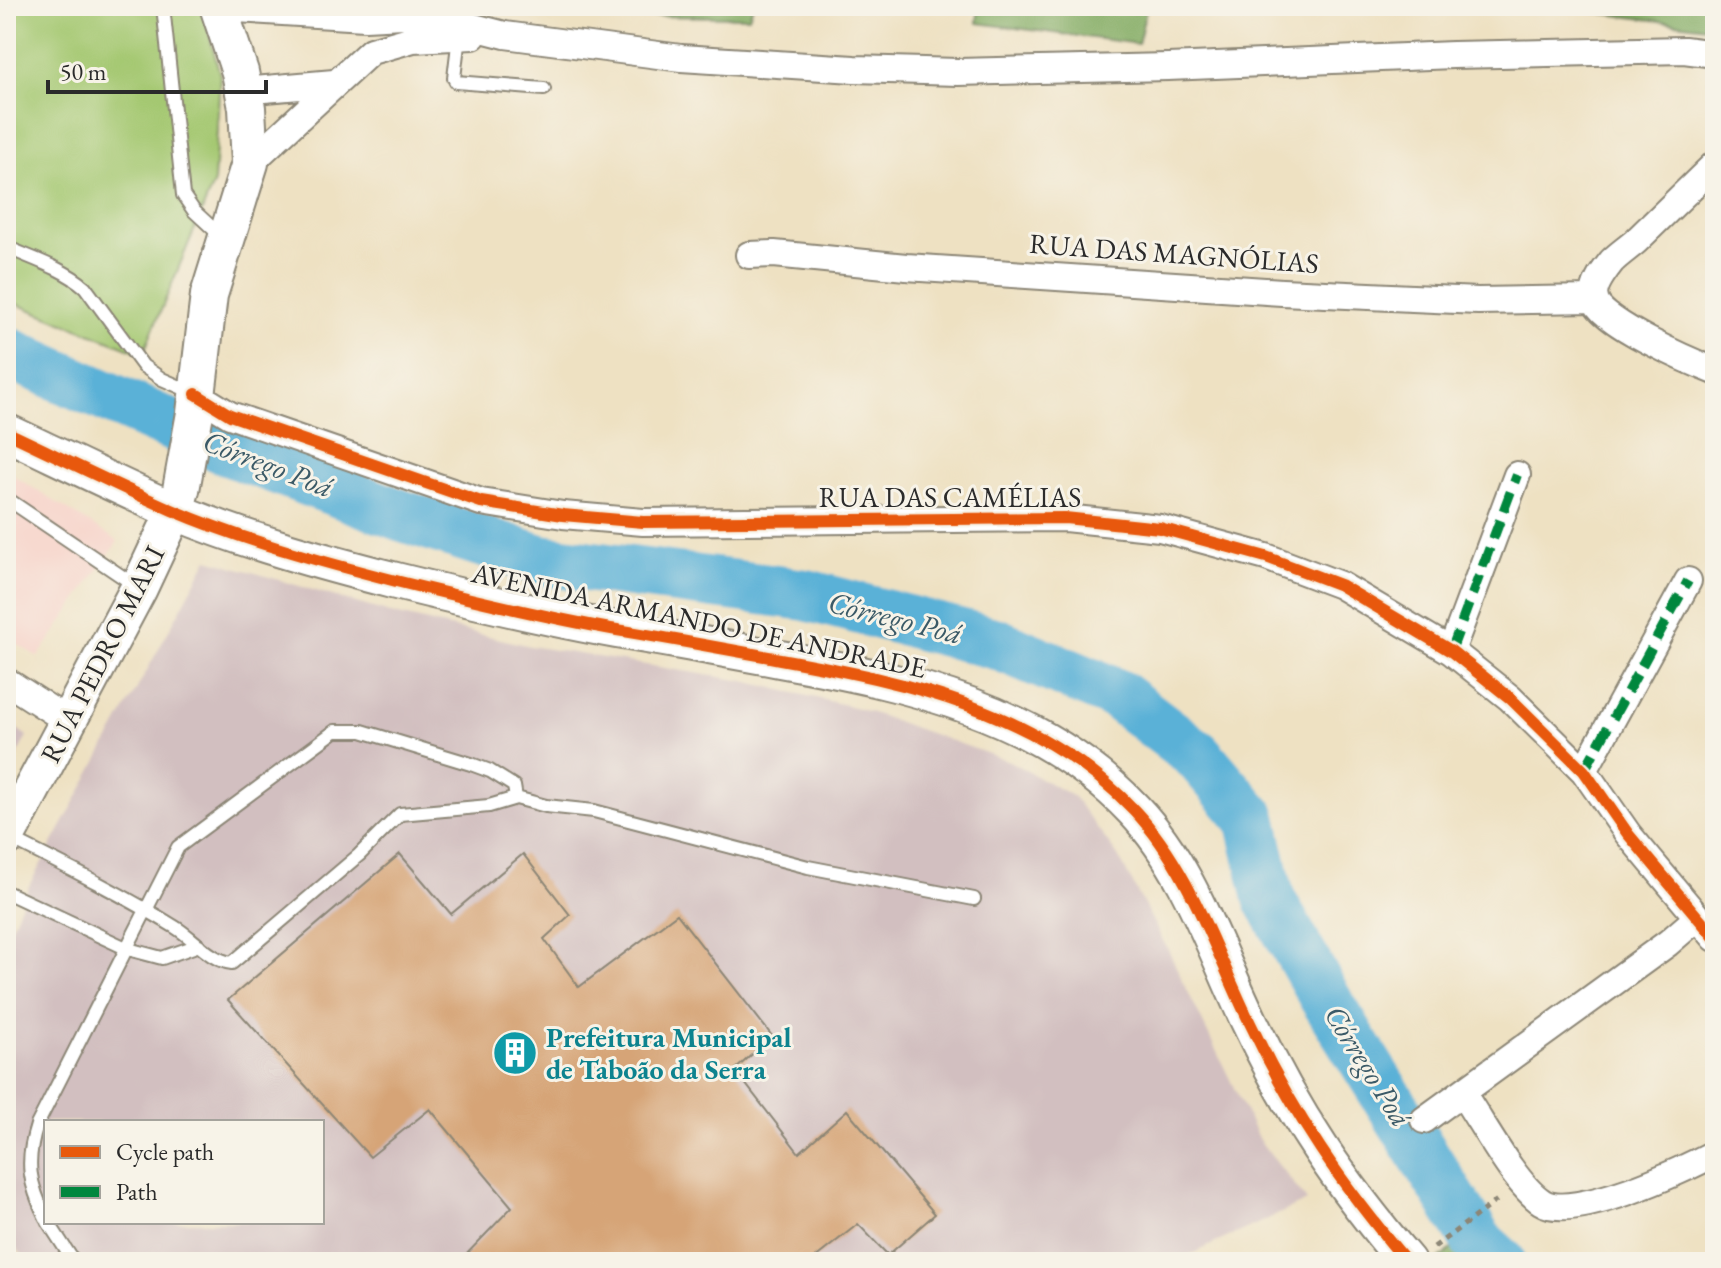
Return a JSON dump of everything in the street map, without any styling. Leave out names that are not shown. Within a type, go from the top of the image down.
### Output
[{"type":"street","points":[[250,163],[243,91],[218,7],[365,17],[431,16],[505,35],[681,58],[854,69],[958,72],[1453,55],[1684,50],[1715,54]]},
{"type":"street","points":[[365,17],[371,51]]},
{"type":"street","points":[[250,163],[371,51],[413,39],[505,35]]},
{"type":"street","points":[[243,91],[334,83]]},
{"type":"street","name":"RUA PEDRO MARI","points":[[6,837],[139,588],[178,501],[196,403],[209,295],[250,163]]},
{"type":"street","points":[[1715,164],[1613,260],[1595,290],[1595,299],[1600,308],[1634,334],[1715,371]]},
{"type":"street","name":"RUA DAS MAGNÓLIAS","points":[[749,255],[774,254],[906,267],[1282,292],[1478,301],[1595,299]]},
{"type":"street","name":"RUA DAS CAMÉLIAS","points":[[196,403],[481,502],[563,515],[643,522],[1065,518],[1160,528],[1266,557],[1340,585],[1451,651],[1510,698],[1584,771],[1628,834],[1715,938]]},
{"type":"street","name":"AVENIDA ARMANDO DE ANDRADE","points":[[6,432],[178,501],[274,546],[394,580],[560,620],[830,668],[886,681],[945,696],[1020,725],[1088,767],[1134,810],[1165,848],[1218,950],[1248,1021],[1318,1149],[1359,1205],[1415,1259]]},
{"type":"street","points":[[1451,651],[1517,475]]},
{"type":"street","points":[[1584,771],[1688,581]]},
{"type":"street","points":[[6,681],[68,721]]},
{"type":"street","points":[[1424,1120],[1668,943],[1697,918]]},
{"type":"street","points":[[1462,1093],[1522,1183],[1539,1201],[1558,1209],[1573,1208],[1626,1192],[1715,1153]]},
{"type":"lane","points":[[163,6],[183,195],[194,211],[225,239]]},
{"type":"lane","points":[[459,36],[454,78],[460,85],[544,89]]},
{"type":"lane","points":[[6,247],[66,273],[85,287],[143,366],[196,403]]},
{"type":"lane","points":[[6,498],[139,588]]},
{"type":"lane","points":[[44,1214],[33,1193],[29,1166],[37,1125],[178,847],[335,731],[362,731],[490,771],[514,786],[516,798]]},
{"type":"lane","points":[[6,837],[177,928],[221,962],[232,963],[359,855],[400,814],[489,806],[516,798],[546,806],[594,811],[808,867],[974,899]]},
{"type":"lane","points":[[6,892],[128,949],[162,958],[199,945]]},
{"type":"lane","points":[[50,1224],[74,1262]]},
{"type":"path","points":[[1415,1259],[1480,1212]]},
{"type":"shaded area","points":[[6,471],[118,541],[38,657],[6,637]]},
{"type":"shaded area","points":[[208,559],[390,613],[530,646],[744,681],[858,708],[1009,761],[1074,797],[1118,856],[1169,952],[1259,1140],[1307,1201],[1174,1262],[28,1262],[6,1235],[6,940],[30,884]]},
{"type":"shaded area","points":[[6,721],[27,736],[6,777]]},
{"type":"green space","points":[[6,6],[202,6],[220,75],[214,182],[143,354],[6,300]]},
{"type":"green space","points":[[490,6],[753,6],[749,17],[629,16],[491,9]]},
{"type":"green space","points":[[979,6],[1147,6],[1138,44],[977,23]]},
{"type":"green space","points":[[1591,6],[1715,6],[1715,28],[1590,12]]},
{"type":"green space","points":[[1483,1223],[1512,1262],[1438,1260]]},
{"type":"building","name":"Prefeitura Municipal de Taboão da Serra","points":[[400,854],[451,914],[523,854],[570,915],[544,939],[579,987],[677,914],[772,1036],[735,1070],[799,1153],[847,1110],[935,1214],[888,1255],[858,1224],[810,1262],[459,1262],[512,1207],[430,1109],[370,1157],[228,1000]]},
{"type":"waterway","name":"Córrego Poá","points":[[6,352],[227,450],[403,516],[540,560],[806,595],[997,644],[1118,695],[1197,755],[1251,818],[1269,898],[1325,998],[1478,1242],[1500,1262]]},
{"type":"marked path","points":[[1451,651],[1517,475]]},
{"type":"marked path","points":[[1584,771],[1688,581]]},
{"type":"cycle path","points":[[196,394],[230,415],[481,502],[563,515],[643,522],[1065,518],[1160,528],[1266,557],[1340,585],[1451,651],[1510,698],[1584,771],[1628,834],[1715,938]]},
{"type":"cycle path","points":[[6,432],[172,510],[282,550],[534,614],[876,678],[970,706],[1015,725],[1057,748],[1097,776],[1154,833],[1186,884],[1284,1089],[1340,1177],[1407,1262]]},
{"type":"place","name":"Prefeitura Municipal de Taboão da Serra","points":[[515,1053]]}]
